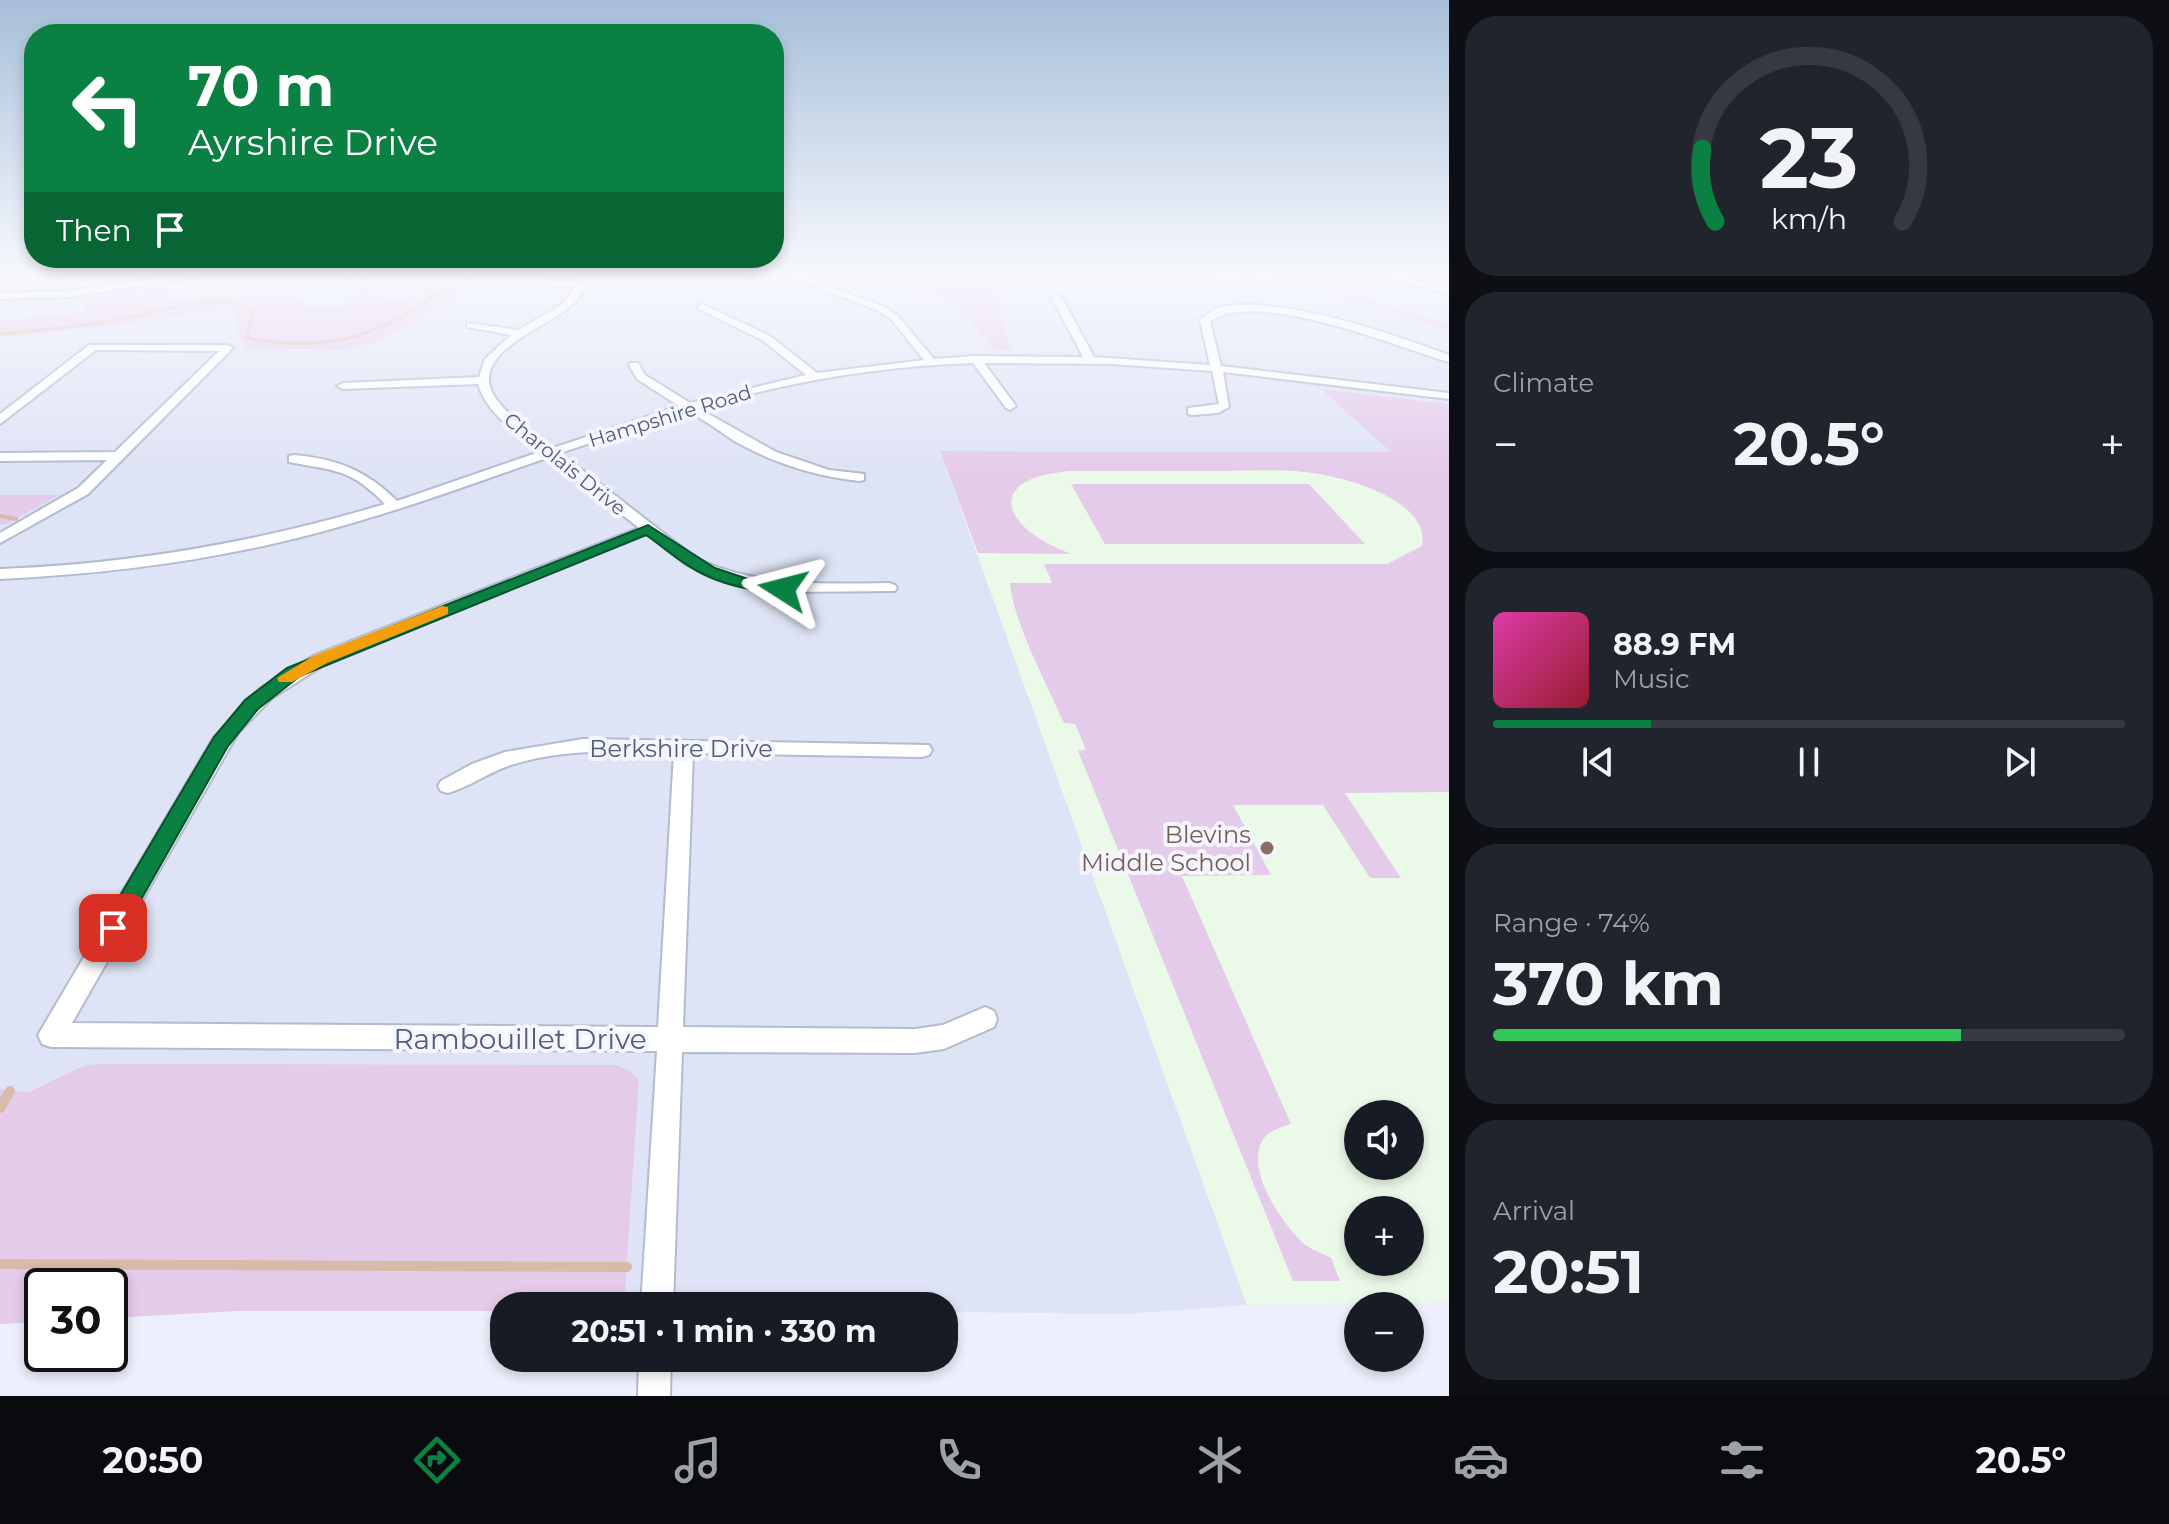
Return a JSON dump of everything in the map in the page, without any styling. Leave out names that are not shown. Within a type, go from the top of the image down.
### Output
[{"type":"street","points":[[343,386],[483,380],[493,356],[510,341]]},
{"type":"street","points":[[771,341],[841,385]]},
{"type":"street","points":[[914,341],[931,362]]},
{"type":"street","points":[[1080,341],[1090,359]]},
{"type":"street","points":[[1192,411],[1218,409],[1225,405],[1210,341]]},
{"type":"street","points":[[1397,341],[1449,359]]},
{"type":"street","points":[[0,420],[93,347],[228,348],[83,491],[0,539]]},
{"type":"street","points":[[975,359],[1010,406]]},
{"type":"street","name":"Hampshire Road","points":[[0,574],[88,569],[184,556],[291,535],[394,506],[691,408],[821,375],[975,359],[1090,359],[1449,396]]},
{"type":"street","points":[[634,365],[641,377],[792,466],[822,474],[859,477]]},
{"type":"street","name":"Charolais Drive","points":[[483,380],[494,406],[648,529],[710,572],[749,584],[783,589],[889,588]]},
{"type":"street","points":[[0,457],[120,456]]},
{"type":"street","points":[[294,459],[348,468],[372,482],[394,506]]},
{"type":"street","name":"Rambouillet Drive","points":[[648,529],[321,659],[293,672],[251,704],[221,742],[51,1035],[915,1041],[944,1037],[985,1019]]},
{"type":"street","name":"Berkshire Drive","points":[[448,786],[469,772],[541,753],[603,747],[922,750]]},
{"type":"street","points":[[658,1292],[684,747]]},
{"type":"street","points":[[654,1396],[655,1372]]},
{"type":"shaded area","points":[[0,341],[243,341],[247,344],[243,348],[341,350],[360,341],[988,341],[997,350],[1011,350],[1008,341],[1449,341],[1449,404],[1322,390],[1392,452],[940,451],[1247,1305],[1125,1314],[958,1312],[958,1292],[625,1292],[639,1082],[83,1066],[29,1092],[0,1089]]},
{"type":"shaded area","points":[[243,341],[379,341],[341,350],[242,348],[247,344]]},
{"type":"shaded area","points":[[987,341],[1009,341],[1012,350],[996,350]]},
{"type":"shaded area","points":[[1321,389],[1449,404],[1449,792],[1345,793],[1401,878],[1370,878],[1323,805],[1233,805],[1271,875],[1182,876],[1291,1124],[1264,1138],[1258,1164],[1262,1179],[1276,1209],[1294,1234],[1306,1245],[1331,1258],[1340,1281],[1293,1281],[1078,751],[1086,750],[1075,724],[1064,723],[1040,672],[1024,635],[1010,583],[1052,583],[1044,564],[1387,564],[1422,546],[1421,529],[1412,515],[1380,492],[1320,474],[1274,470],[1070,471],[1041,476],[1022,484],[1013,495],[1012,507],[1018,520],[1031,532],[1072,554],[978,553],[940,451],[1391,452]]},
{"type":"shaded area","name":"Blevins Middle School","points":[[940,451],[1392,452],[1449,502],[1449,1302],[1424,1302],[1424,1292],[1344,1292],[1344,1304],[1247,1305]]},
{"type":"shaded area","points":[[1071,484],[1309,484],[1365,544],[1105,544]]},
{"type":"shaded area","points":[[0,495],[59,495],[5,525],[0,524]]},
{"type":"shaded area","points":[[617,1065],[631,1072],[639,1081],[625,1292],[490,1292],[490,1311],[238,1311],[128,1317],[128,1268],[24,1268],[24,1323],[0,1324],[0,1089],[29,1092],[83,1066]]},
{"type":"waterway","points":[[265,341],[328,341]]},
{"type":"waterway","points":[[0,516],[16,519]]},
{"type":"waterway","points":[[0,1108],[10,1091]]},
{"type":"waterway","points":[[0,1264],[627,1267]]},
{"type":"slow traffic","points":[[286,678],[321,659],[442,611]]},
{"type":"place","name":"Blevins Middle School","points":[[1267,848]]},
{"type":"route","points":[[113,928],[235,722],[251,704],[293,672],[648,529],[710,572],[749,584],[783,589]]}]
